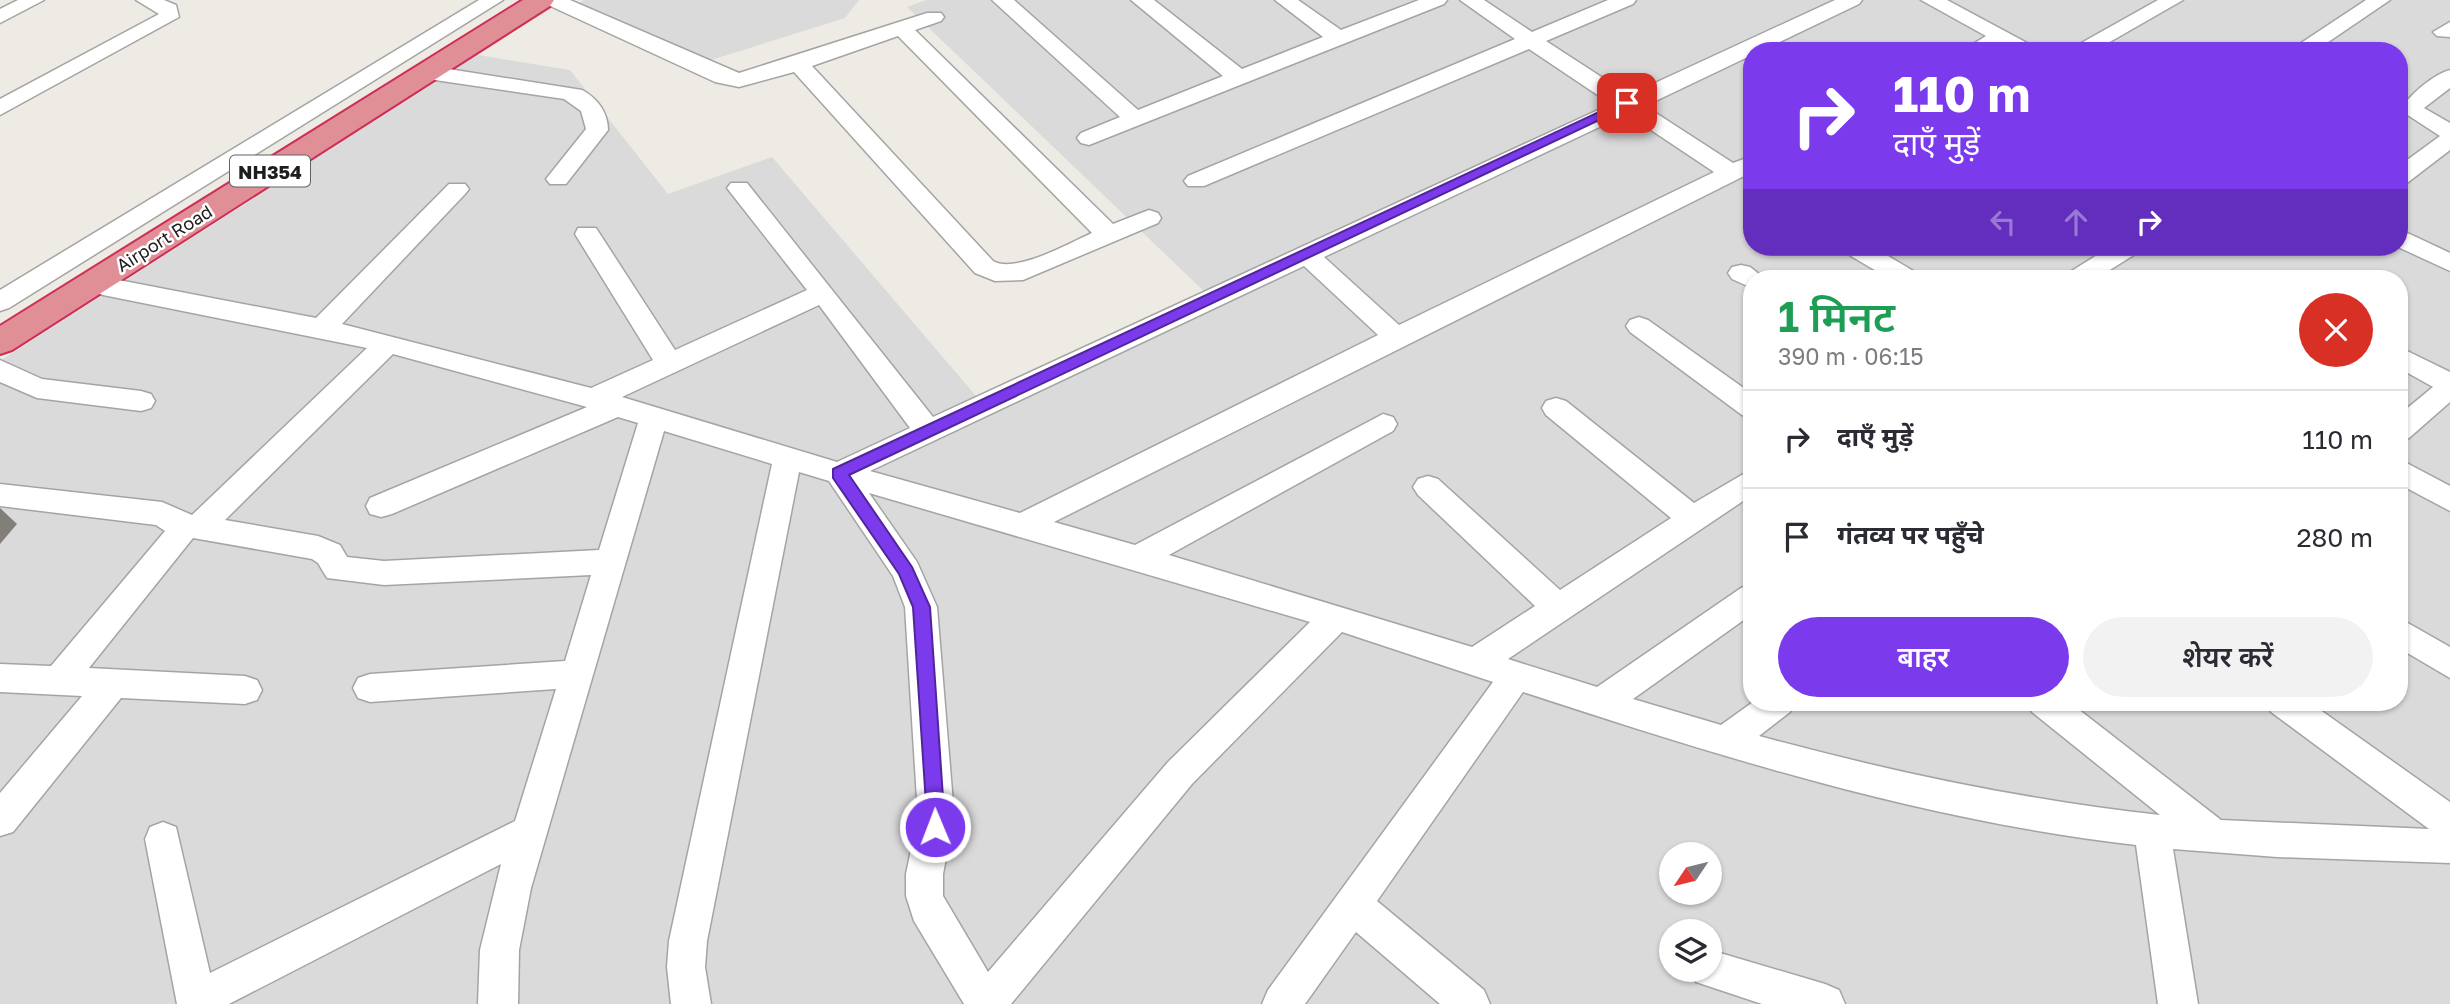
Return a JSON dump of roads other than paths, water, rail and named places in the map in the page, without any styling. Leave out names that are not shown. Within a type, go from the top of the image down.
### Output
[{"type":"highway","name":"Airport Road","points":[[0,316],[513,0]]},
{"type":"highway","name":"Airport Road","points":[[0,342],[541,0]]},
{"type":"street","points":[[0,17],[34,0]]},
{"type":"street","points":[[0,108],[169,17],[169,9],[146,0]]},
{"type":"street","points":[[0,302],[493,0]]},
{"type":"street","points":[[0,352],[553,0],[730,79],[748,79],[934,17]]},
{"type":"street","points":[[1002,0],[1135,119]]},
{"type":"street","points":[[1141,0],[1239,78]]},
{"type":"street","points":[[1285,0],[1339,39]]},
{"type":"street","points":[[1470,0],[1627,103],[1742,168]]},
{"type":"street","points":[[1196,181],[1626,0]]},
{"type":"street","points":[[1760,42],[1852,0]]},
{"type":"street","points":[[1931,0],[2014,42]]},
{"type":"street","points":[[2095,42],[2174,0]]},
{"type":"street","points":[[2314,42],[2380,0]]},
{"type":"street","points":[[1089,138],[1431,1]]},
{"type":"street","points":[[901,28],[1109,235]]},
{"type":"street","points":[[1990,42],[2002,36]]},
{"type":"street","points":[[839,473],[1304,253],[1743,50]]},
{"type":"street","points":[[797,64],[984,267],[995,273],[1023,272],[1149,218]]},
{"type":"street","points":[[436,74],[568,93],[585,100],[598,123],[597,130],[558,179]]},
{"type":"street","points":[[2450,77],[2411,110],[2450,132]]},
{"type":"street","points":[[2408,171],[2450,139]]},
{"type":"street","points":[[1024,524],[1396,337],[1742,168]]},
{"type":"street","points":[[739,188],[928,431]]},
{"type":"street","points":[[323,327],[457,189]]},
{"type":"street","points":[[587,234],[669,363]]},
{"type":"street","points":[[2408,242],[2450,263]]},
{"type":"street","points":[[1304,253],[1396,337]]},
{"type":"street","points":[[1870,256],[1893,270]]},
{"type":"street","points":[[2092,270],[2114,256]]},
{"type":"street","points":[[103,286],[323,327],[605,402],[1336,617],[1515,677],[1726,741],[1885,784],[1989,807],[2152,830],[2214,836],[2450,846]]},
{"type":"street","points":[[381,506],[605,402],[669,363],[823,293]]},
{"type":"street","points":[[1639,326],[1743,401]]},
{"type":"street","points":[[60,680],[177,540],[180,531],[388,343]]},
{"type":"street","points":[[2408,361],[2450,386],[2408,423]]},
{"type":"street","points":[[0,370],[37,388],[141,401]]},
{"type":"street","points":[[1556,408],[1692,519]]},
{"type":"street","points":[[498,1004],[496,969],[500,942],[530,831],[654,418]]},
{"type":"street","points":[[1137,558],[1383,424]]},
{"type":"street","points":[[691,1004],[686,967],[688,941],[788,457]]},
{"type":"street","points":[[839,473],[906,571],[921,607],[936,816],[934,837],[923,870],[922,895],[927,908],[986,1004],[1180,773],[1336,617]]},
{"type":"street","points":[[2408,475],[2450,500]]},
{"type":"street","points":[[1475,663],[1743,486]]},
{"type":"street","points":[[1428,487],[1558,608]]},
{"type":"street","points":[[0,495],[162,514],[189,525],[318,548],[329,554],[338,569],[352,572],[384,573],[611,562]]},
{"type":"street","points":[[1601,703],[1743,603]]},
{"type":"street","points":[[2408,637],[2450,664]]},
{"type":"street","points":[[370,688],[577,674]]},
{"type":"street","points":[[1282,1004],[1515,677]]},
{"type":"street","points":[[0,678],[245,690]]},
{"type":"street","points":[[0,820],[114,682]]},
{"type":"street","points":[[1726,741],[1766,711]]},
{"type":"street","points":[[2055,711],[2214,836]]},
{"type":"street","points":[[2295,711],[2450,823]]},
{"type":"street","points":[[2152,830],[2178,1004]]},
{"type":"street","points":[[163,839],[197,1002],[530,831]]},
{"type":"street","points":[[1353,905],[1471,1004]]},
{"type":"street","points":[[1722,973],[1825,1004]]}]
